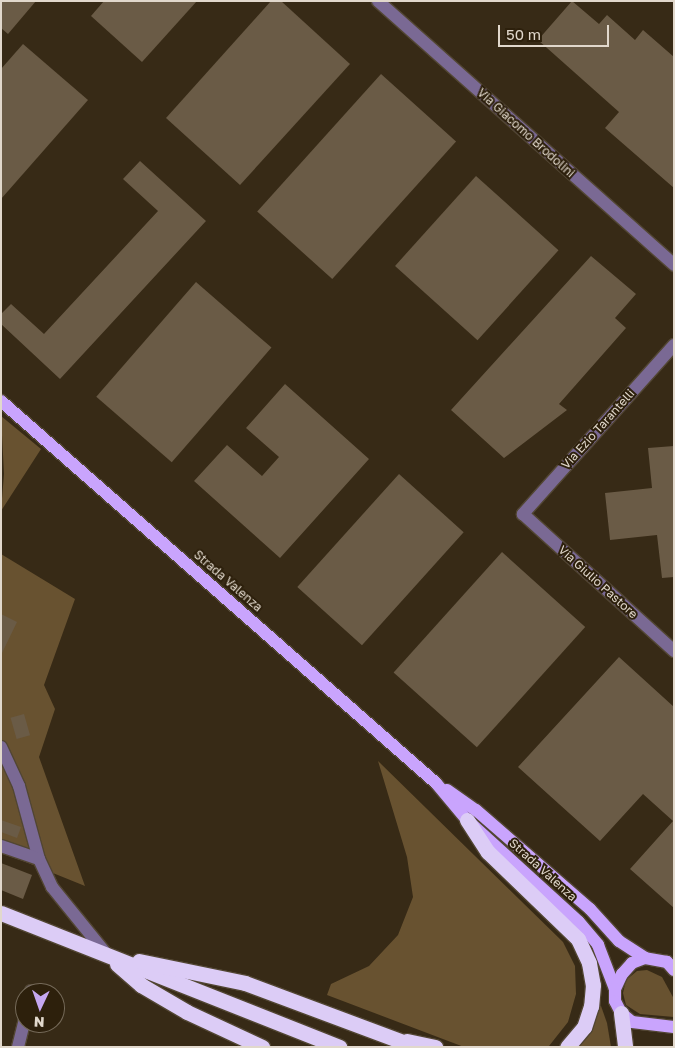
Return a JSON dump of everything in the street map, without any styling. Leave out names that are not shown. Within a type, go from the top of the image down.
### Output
[{"type":"highway","points":[[467,820],[488,852],[578,939],[589,963],[593,985],[591,1006],[584,1027],[567,1047]]},
{"type":"highway","points":[[1,913],[339,1047]]},
{"type":"highway","points":[[108,956],[245,983],[410,1044],[436,1047]]},
{"type":"highway","points":[[108,956],[141,985],[187,1012],[262,1047]]},
{"type":"highway","points":[[621,1013],[626,1034],[625,1047]]},
{"type":"main road","name":"Strada Valenza","points":[[1,401],[436,783],[476,810],[590,909],[619,941],[645,958]]},
{"type":"main road","name":"Strada Valenza","points":[[436,783],[467,820],[579,922],[598,945],[615,989],[615,1000],[621,1013]]},
{"type":"main road","points":[[615,989],[622,974],[632,963],[645,958],[671,965]]},
{"type":"main road","points":[[621,1013],[632,1022],[674,1027]]},
{"type":"street","name":"Via Giacomo Brodolini","points":[[378,1],[674,266]]},
{"type":"street","name":"Via Ezio Tarantelli","points":[[523,514],[674,345]]},
{"type":"street","name":"Via Giulio Pastore","points":[[523,514],[674,651]]},
{"type":"street","points":[[1,747],[19,786],[39,859],[52,887],[108,956]]},
{"type":"street","points":[[1,846],[39,859]]},
{"type":"street","points":[[18,1047],[21,1033]]},
{"type":"shaded area","points":[[1,416],[41,449],[1,511],[4,474]]},
{"type":"shaded area","points":[[1,554],[75,599],[44,685],[55,709],[39,757],[85,886],[1,852]]},
{"type":"shaded area","points":[[378,761],[563,942],[575,966],[576,994],[568,1022],[549,1046],[464,1047],[327,995],[331,984],[369,966],[398,935],[413,897],[407,857]]},
{"type":"shaded area","points":[[647,970],[662,977],[674,999],[674,1017],[640,1014],[626,1005],[623,993],[626,980],[637,971]]},
{"type":"shaded area","points":[[596,1004],[601,1006],[607,1023],[611,1047],[579,1047]]},
{"type":"building","points":[[1,1],[36,1],[8,34],[1,28]]},
{"type":"building","points":[[104,1],[197,1],[142,62],[91,16]]},
{"type":"building","points":[[271,1],[281,1],[350,64],[240,185],[166,118]]},
{"type":"building","points":[[572,1],[599,24],[607,15],[635,40],[643,30],[674,57],[674,188],[605,128],[619,112],[538,40]]},
{"type":"building","points":[[23,44],[88,100],[1,199],[1,69]]},
{"type":"building","points":[[381,74],[456,142],[332,279],[257,211]]},
{"type":"building","points":[[140,161],[206,221],[60,379],[1,324],[1,314],[11,304],[44,334],[158,211],[123,179]]},
{"type":"building","points":[[476,176],[558,250],[478,340],[395,266]]},
{"type":"building","points":[[591,256],[636,294],[615,318],[626,328],[559,404],[567,410],[504,458],[451,410]]},
{"type":"building","points":[[196,282],[271,348],[172,462],[96,397]]},
{"type":"building","points":[[285,384],[369,459],[280,558],[194,481],[227,445],[262,476],[279,457],[246,428]]},
{"type":"building","points":[[674,446],[674,577],[662,578],[657,535],[610,540],[605,493],[652,488],[648,448]]},
{"type":"building","points":[[399,474],[464,532],[362,645],[297,587]]},
{"type":"building","points":[[502,552],[585,627],[477,747],[394,672]]},
{"type":"building","points":[[1,614],[17,622],[1,655]]},
{"type":"building","points":[[619,657],[674,707],[674,908],[630,869],[673,821],[643,794],[600,841],[518,767]]},
{"type":"building","points":[[24,714],[30,735],[17,739],[11,718]]},
{"type":"building","points":[[1,820],[21,827],[17,838],[1,832]]},
{"type":"building","points":[[1,863],[32,875],[23,899],[1,890]]}]
